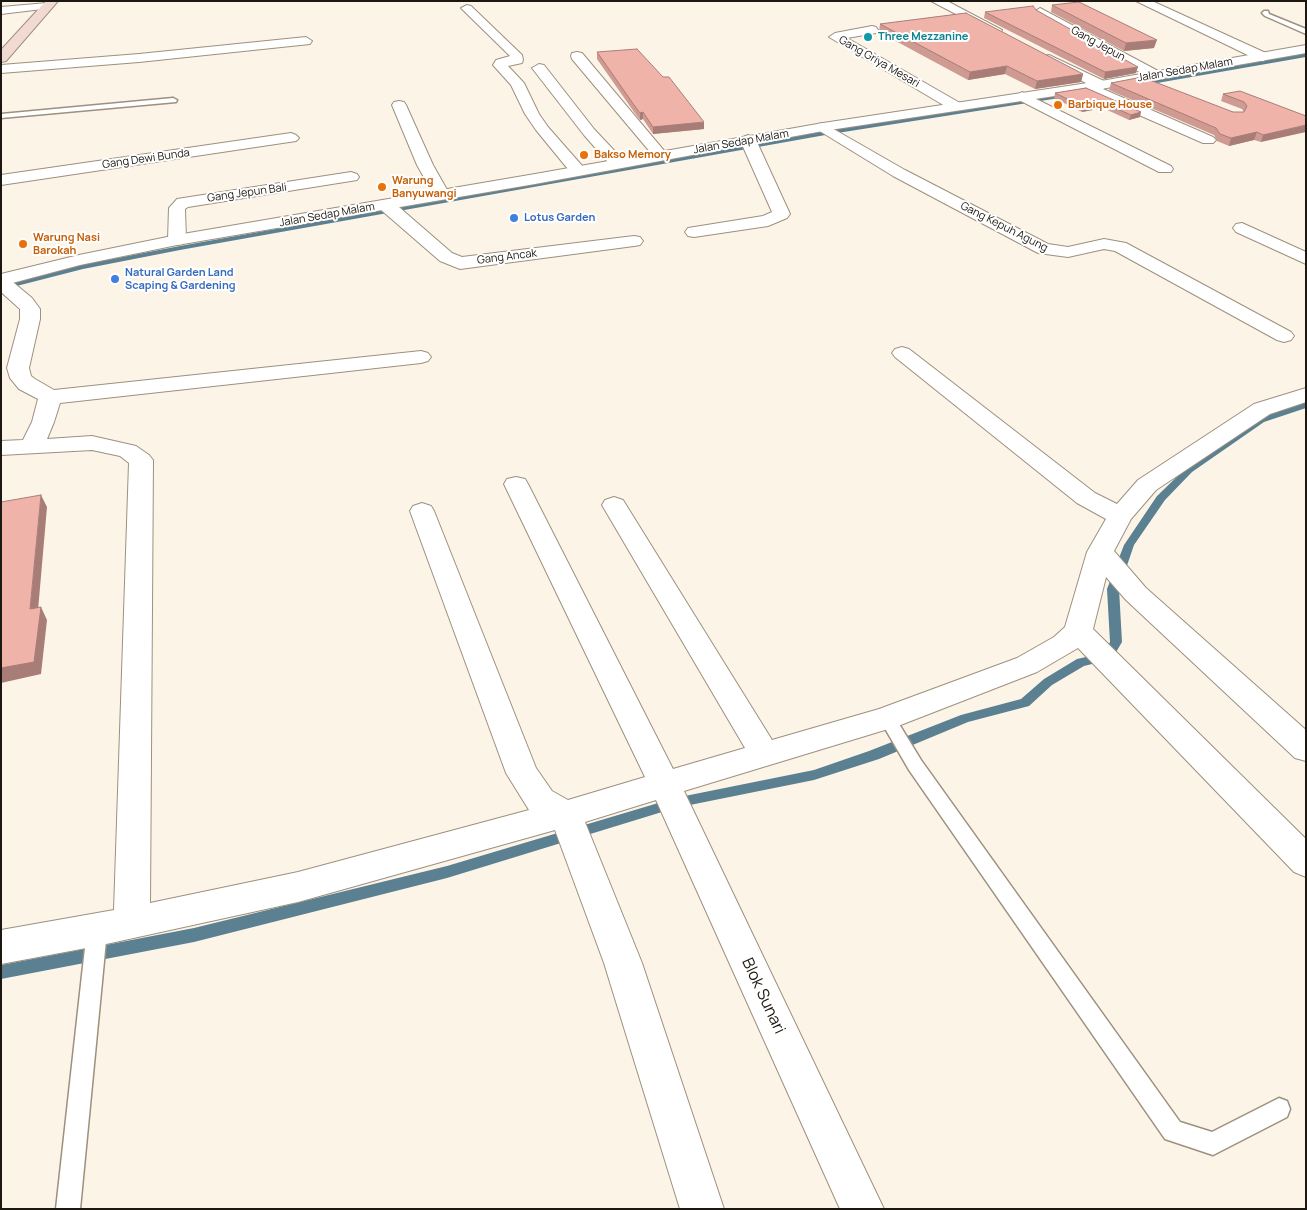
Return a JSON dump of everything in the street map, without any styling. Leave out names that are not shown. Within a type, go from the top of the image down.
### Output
[{"type":"main road","points":[[1,58],[50,4]]},
{"type":"street","points":[[937,1],[1007,36]]},
{"type":"street","points":[[1142,1],[1263,57]]},
{"type":"street","points":[[1,10],[50,4]]},
{"type":"street","points":[[467,8],[516,55],[517,60],[501,62],[500,65],[517,83],[532,114],[543,130],[578,171]]},
{"type":"street","name":"Gang Jepun","points":[[1040,12],[1153,81]]},
{"type":"street","name":"Gang Griya Mesari","points":[[872,30],[835,37],[955,106]]},
{"type":"street","points":[[1,69],[139,58],[306,41]]},
{"type":"street","name":"Jalan Sedap Malam","points":[[3,283],[79,260],[177,240],[391,209],[442,195],[661,156],[751,146],[955,106],[1030,100],[1095,88],[1153,81],[1306,49]]},
{"type":"street","points":[[1038,53],[1095,88],[1208,140]]},
{"type":"street","points":[[577,56],[661,156]]},
{"type":"street","points":[[539,68],[589,132],[618,164]]},
{"type":"street","points":[[1030,100],[1165,169]]},
{"type":"street","points":[[400,105],[425,165],[442,195]]},
{"type":"street","name":"Gang Kepuh Agung","points":[[829,131],[899,173],[1044,249],[1068,252],[1104,244],[1120,247],[1284,336]]},
{"type":"street","name":"Gang Dewi Bunda","points":[[1,180],[291,138]]},
{"type":"street","points":[[694,232],[768,221],[781,214],[751,146]]},
{"type":"street","name":"Gang Jepun Bali","points":[[177,240],[177,208],[183,203],[351,177]]},
{"type":"street","name":"Gang Ancak","points":[[391,209],[446,257],[460,263],[634,241]]},
{"type":"street","points":[[1242,228],[1306,259]]},
{"type":"street","points":[[3,283],[30,308],[30,319],[18,368],[21,378],[27,384],[50,397],[421,357]]},
{"type":"street","points":[[902,353],[1086,498],[1120,516]]},
{"type":"street","points":[[1086,638],[1116,571],[1120,516],[1147,485],[1262,409],[1306,395]]},
{"type":"street","points":[[32,445],[43,422],[50,397]]},
{"type":"street","points":[[1,448],[92,443],[128,451],[141,460],[132,921]]},
{"type":"street","name":"Blok Sunari","points":[[516,484],[671,799],[862,1209]]},
{"type":"street","points":[[614,506],[764,753]]},
{"type":"street","points":[[422,511],[522,773],[540,800],[571,829],[623,964],[702,1209]]},
{"type":"street","points":[[1116,571],[1306,749]]},
{"type":"street","points":[[1086,638],[1306,862]]},
{"type":"street","points":[[1,947],[97,930],[132,921],[571,829],[671,799],[764,753],[892,727],[1027,665],[1064,644],[1086,638]]},
{"type":"lane","points":[[1266,12],[1267,15],[1306,32]]},
{"type":"lane","points":[[1,116],[173,100]]},
{"type":"lane","points":[[892,727],[915,765],[1173,1131],[1213,1144],[1279,1109]]},
{"type":"lane","points":[[68,1209],[97,930]]},
{"type":"building","points":[[1079,2],[1157,40],[1126,43],[1052,5]]},
{"type":"building","points":[[1033,6],[1036,10],[1138,67],[1105,72],[985,12]]},
{"type":"building","points":[[966,13],[1083,74],[1037,81],[1007,66],[970,72],[880,24]]},
{"type":"building","points":[[637,49],[663,77],[669,77],[704,122],[653,127],[643,112],[640,113],[597,52]]},
{"type":"building","points":[[1142,77],[1233,112],[1244,112],[1247,106],[1244,102],[1223,94],[1240,91],[1306,116],[1306,125],[1263,135],[1257,132],[1231,138],[1220,134],[1216,128],[1111,83]]},
{"type":"building","points":[[1086,88],[1141,112],[1131,115],[1104,103],[1084,107],[1055,93]]},
{"type":"building","points":[[41,495],[30,609],[41,607],[34,662],[1,668],[1,502]]},
{"type":"waterway","points":[[1140,84],[1306,55]]},
{"type":"waterway","points":[[1,288],[83,267],[180,248],[831,132],[1070,95]]},
{"type":"waterway","points":[[1,972],[194,935],[447,872],[675,803],[814,775],[874,755],[965,718],[1025,703],[1048,682],[1081,662],[1108,656],[1116,642],[1113,589],[1129,545],[1161,498],[1189,470],[1261,420],[1306,405]]},
{"type":"place","name":"Three Mezzanine","points":[[868,37]]},
{"type":"place","name":"Barbique House","points":[[1058,105]]},
{"type":"place","name":"Bakso Memory","points":[[584,155]]},
{"type":"place","name":"Warung Banyuwangi","points":[[382,187]]},
{"type":"place","name":"Lotus Garden","points":[[514,218]]},
{"type":"place","name":"Warung Nasi Barokah","points":[[23,244]]},
{"type":"place","name":"Natural Garden Land Scaping & Gardening","points":[[115,279]]}]
